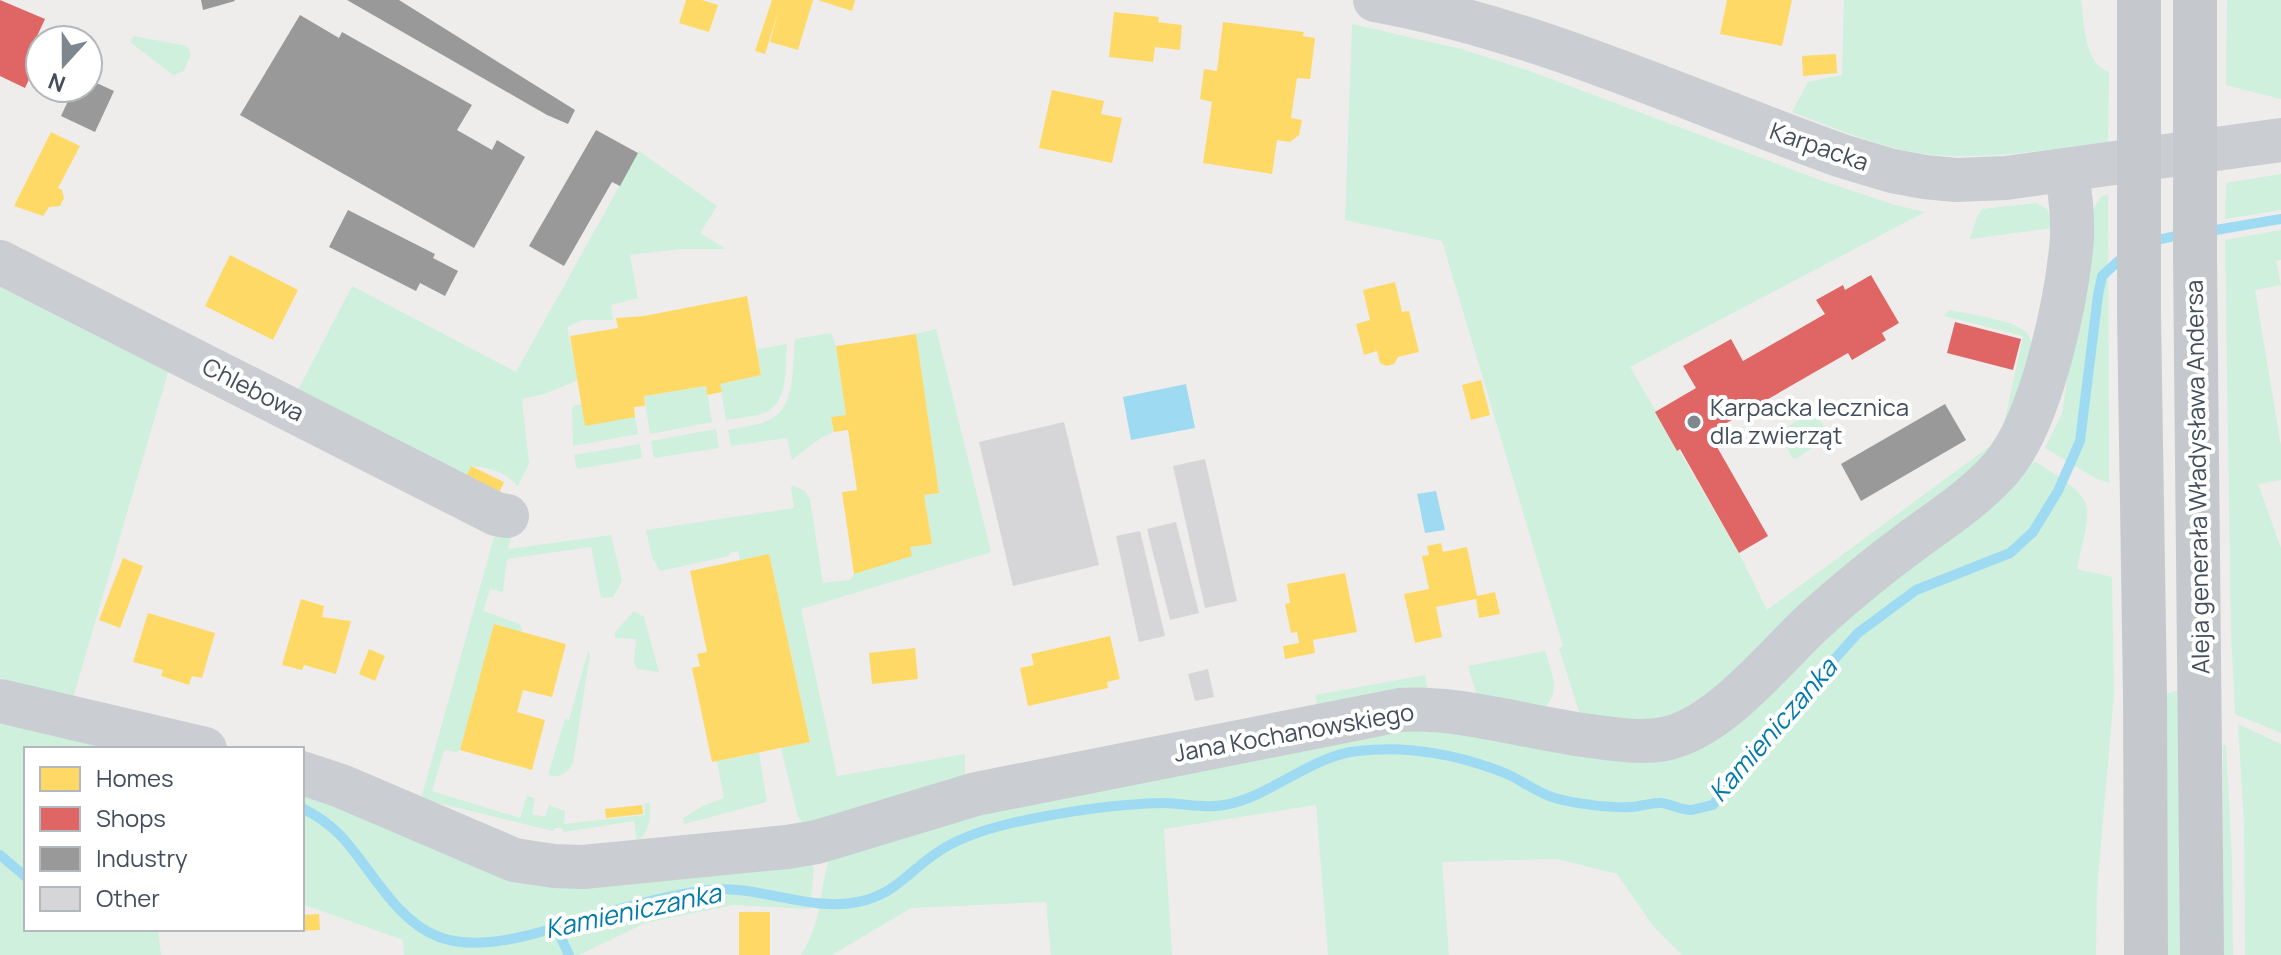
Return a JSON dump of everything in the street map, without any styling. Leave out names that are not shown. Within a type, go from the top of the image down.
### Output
[{"type":"main road","points":[[2139,0],[2146,955]]},
{"type":"main road","name":"Aleja generała Władysława Andersa","points":[[2195,0],[2202,955]]},
{"type":"street","name":"Karpacka","points":[[1375,0],[1468,10],[1529,40],[1842,156],[1892,171],[1956,180],[2006,178],[2281,140]]},
{"type":"street","name":"Jana Kochanowskiego","points":[[304,774],[341,786],[514,860],[583,867],[817,842],[976,794],[1400,710],[1442,711],[1627,741],[1679,735],[1724,709],[1792,641],[1872,571],[1982,488],[2020,441],[2045,376],[2064,292],[2072,237],[2067,171]]},
{"type":"street","name":"Chlebowa","points":[[0,262],[496,514],[507,516]]},
{"type":"street","points":[[0,701],[196,747]]},
{"type":"green space","points":[[1844,0],[2081,0],[2090,51],[2100,67],[2109,72],[2108,142],[1976,156],[1923,154],[1871,141],[1792,112],[1808,82],[1842,75]]},
{"type":"green space","points":[[2227,0],[2281,0],[2281,99],[2226,85]]},
{"type":"green space","points":[[1352,24],[1461,49],[1527,70],[1820,180],[1925,212],[1630,367],[1739,553],[1767,610],[2001,438],[2023,336],[1944,316],[1949,310],[2014,325],[2030,339],[2031,354],[2000,447],[1714,696],[1653,724],[1580,715],[1559,648],[1563,646],[1442,241],[1345,220]]},
{"type":"green space","points":[[134,36],[187,46],[191,54],[184,71],[173,75],[130,42]]},
{"type":"green space","points":[[639,151],[717,206],[700,233],[726,249],[681,249],[630,255],[638,298],[611,305],[613,320],[583,320],[567,327],[578,380],[522,399],[529,464],[518,486],[497,471],[485,468],[471,466],[466,477],[296,394],[352,286],[516,372]]},
{"type":"green space","points":[[2281,174],[2281,210],[2225,219],[2226,183]]},
{"type":"green space","points":[[2108,194],[2109,483],[2045,448],[2062,414],[2091,212],[2101,197]]},
{"type":"green space","points":[[2036,203],[2047,209],[2053,228],[1970,239],[1982,209]]},
{"type":"green space","points":[[2281,230],[2281,260],[2276,261],[2281,285],[2255,290],[2281,446],[2281,480],[2258,484],[2281,548],[2281,733],[2235,714],[2225,240]]},
{"type":"green space","points":[[0,287],[169,369],[73,698],[0,678]]},
{"type":"green space","points":[[936,329],[991,552],[801,609],[837,776],[965,754],[965,784],[804,825],[798,817],[781,748],[810,741],[769,554],[740,560],[738,551],[729,553],[729,556],[660,571],[652,557],[646,530],[794,508],[791,487],[794,486],[805,491],[810,500],[823,583],[850,580],[854,574],[911,556],[910,547],[932,544],[924,495],[939,493],[916,334]]},
{"type":"green space","points":[[831,333],[836,346],[846,415],[831,417],[834,432],[822,437],[792,460],[787,438],[731,446],[728,430],[767,421],[784,407],[793,374],[795,339]]},
{"type":"green space","points":[[787,344],[784,383],[778,402],[764,413],[726,420],[720,384],[761,375],[757,349]]},
{"type":"green space","points":[[706,386],[712,422],[650,434],[644,396]]},
{"type":"green space","points":[[582,404],[635,417],[638,434],[573,446],[572,410],[573,406]]},
{"type":"green space","points":[[1814,411],[1829,434],[1795,459],[1780,431]]},
{"type":"green space","points":[[716,429],[719,448],[654,458],[651,441]]},
{"type":"green space","points":[[640,444],[642,458],[577,469],[574,455]]},
{"type":"green space","points":[[2036,462],[2071,486],[2086,504],[2086,528],[2077,569],[2112,577],[2114,694],[2097,890],[2096,955],[1682,955],[1654,927],[1617,874],[1557,859],[1442,862],[1449,955],[1328,955],[1316,805],[1164,829],[1172,955],[1051,955],[1046,902],[911,908],[832,955],[801,955],[817,919],[829,859],[980,808],[1394,721],[1630,755],[2025,464]]},
{"type":"green space","points":[[515,526],[508,549],[611,535],[622,581],[613,597],[601,598],[591,547],[507,559],[503,592],[490,589],[483,611],[520,624],[522,632],[494,625],[460,750],[444,750],[432,791],[520,818],[527,796],[535,798],[532,814],[545,817],[549,805],[565,811],[564,824],[645,815],[644,804],[650,803],[649,824],[637,841],[634,821],[564,832],[561,828],[555,828],[553,831],[421,799],[496,530]]},
{"type":"green space","points":[[634,611],[644,617],[659,672],[637,669],[634,662],[636,639],[615,638],[615,632]]},
{"type":"green space","points":[[588,651],[573,763],[563,774],[548,775],[565,719],[569,720]]},
{"type":"green space","points":[[1545,651],[1554,689],[1542,709],[1480,707],[1468,666]]},
{"type":"green space","points":[[1425,675],[1429,699],[1318,709],[1315,695]]},
{"type":"green space","points":[[2179,690],[2183,955],[2168,955],[2166,694]]},
{"type":"green space","points":[[0,712],[146,747],[24,747],[24,931],[158,931],[161,955],[0,955]]},
{"type":"green space","points":[[2238,724],[2281,744],[2281,955],[2245,955],[2244,822]]},
{"type":"green space","points":[[2223,745],[2226,745],[2232,859],[2233,955],[2223,955]]},
{"type":"green space","points":[[759,753],[767,802],[684,824],[683,818],[724,798],[717,761]]},
{"type":"green space","points":[[304,782],[476,858],[809,860],[814,869],[810,909],[733,905],[645,923],[579,955],[404,955],[403,940],[304,905]]},
{"type":"water","points":[[1186,384],[1195,428],[1131,440],[1123,397]]},
{"type":"water","points":[[1436,491],[1445,530],[1425,533],[1417,494]]},
{"type":"building: Homes","points":[[686,0],[702,0],[718,5],[709,32],[679,23]]},
{"type":"building: Homes","points":[[772,0],[813,0],[798,50],[770,42],[778,12],[765,54],[755,51]]},
{"type":"building: Homes","points":[[818,0],[855,0],[852,11]]},
{"type":"building: Homes","points":[[1727,0],[1792,0],[1782,46],[1720,34]]},
{"type":"building: Homes","points":[[1114,12],[1159,17],[1158,22],[1182,25],[1180,50],[1155,47],[1153,62],[1109,57]]},
{"type":"building: Homes","points":[[1223,22],[1304,32],[1303,36],[1315,38],[1310,79],[1297,78],[1291,118],[1302,120],[1299,135],[1290,142],[1277,140],[1272,174],[1203,163],[1212,102],[1200,99],[1204,69],[1217,71]]},
{"type":"building: Homes","points":[[1836,54],[1837,73],[1803,76],[1802,56]]},
{"type":"building: Homes","points":[[1052,90],[1104,101],[1101,114],[1122,118],[1112,163],[1039,148]]},
{"type":"building: Homes","points":[[51,132],[80,146],[58,188],[62,190],[64,198],[60,206],[49,207],[43,216],[14,206]]},
{"type":"building: Homes","points":[[230,255],[298,290],[273,340],[205,306]]},
{"type":"building: Homes","points":[[1395,282],[1402,312],[1409,311],[1419,352],[1398,357],[1394,364],[1386,366],[1380,363],[1377,351],[1364,355],[1356,324],[1370,320],[1363,290]]},
{"type":"building: Homes","points":[[747,296],[761,375],[720,384],[722,392],[707,395],[706,386],[644,396],[645,406],[634,407],[635,417],[585,426],[570,336],[618,328],[616,318],[644,316]]},
{"type":"building: Homes","points":[[916,334],[939,493],[924,495],[932,544],[910,547],[912,556],[854,574],[842,492],[857,490],[848,430],[834,432],[831,417],[846,415],[836,346]]},
{"type":"building: Homes","points":[[1481,380],[1490,415],[1471,420],[1462,385]]},
{"type":"building: Homes","points":[[471,466],[504,482],[499,493],[466,477]]},
{"type":"building: Homes","points":[[1441,543],[1443,552],[1467,547],[1477,596],[1495,592],[1500,614],[1479,618],[1476,599],[1436,607],[1442,637],[1415,643],[1404,594],[1429,589],[1422,556],[1429,555],[1427,546]]},
{"type":"building: Homes","points":[[769,554],[810,742],[712,762],[692,668],[700,666],[697,654],[707,652],[690,571]]},
{"type":"building: Homes","points":[[123,558],[143,566],[120,628],[99,620]]},
{"type":"building: Homes","points":[[1345,573],[1357,632],[1313,640],[1315,653],[1285,659],[1283,646],[1299,643],[1297,632],[1291,633],[1285,604],[1290,603],[1287,584]]},
{"type":"building: Homes","points":[[301,599],[324,606],[322,617],[351,621],[336,674],[304,665],[302,670],[282,665]]},
{"type":"building: Homes","points":[[148,613],[215,633],[202,678],[192,676],[189,685],[161,676],[163,670],[133,662]]},
{"type":"building: Homes","points":[[494,624],[566,644],[552,697],[523,690],[517,712],[545,720],[532,770],[460,750]]},
{"type":"building: Homes","points":[[1110,636],[1120,679],[1107,682],[1108,688],[1028,706],[1020,668],[1034,665],[1031,654]]},
{"type":"building: Homes","points":[[915,648],[918,679],[872,684],[869,653]]},
{"type":"building: Homes","points":[[369,649],[385,656],[375,681],[359,674]]},
{"type":"building: Homes","points":[[642,805],[643,814],[606,818],[605,809]]},
{"type":"building: Homes","points":[[739,912],[770,912],[770,955],[739,955]]},
{"type":"building: Homes","points":[[319,914],[320,930],[304,931],[304,915]]},
{"type":"building: Shops","points":[[0,0],[45,19],[43,24],[24,24],[24,88],[0,76]]},
{"type":"building: Shops","name":"Karpacka lecznica dla zwierząt","points":[[1871,275],[1899,323],[1882,333],[1886,340],[1852,360],[1848,353],[1709,433],[1768,536],[1739,553],[1680,449],[1677,451],[1655,412],[1696,388],[1683,366],[1731,339],[1743,361],[1825,314],[1816,300],[1843,285],[1845,290]]},
{"type":"building: Shops","points":[[1955,322],[2021,339],[2013,370],[1947,353]]},
{"type":"building: Industry","points":[[201,0],[234,0],[235,1],[203,10]]},
{"type":"building: Industry","points":[[347,0],[399,0],[575,110],[568,124],[547,115]]},
{"type":"building: Industry","points":[[300,15],[339,38],[342,32],[472,105],[457,130],[492,150],[497,140],[525,157],[474,248],[240,115]]},
{"type":"building: Industry","points":[[104,86],[114,91],[95,132],[61,116],[67,104],[104,104]]},
{"type":"building: Industry","points":[[596,130],[638,153],[620,186],[612,182],[564,266],[529,246]]},
{"type":"building: Industry","points":[[348,210],[435,254],[433,258],[458,271],[445,296],[420,283],[416,291],[329,247]]},
{"type":"building: Industry","points":[[1945,404],[1966,440],[1861,501],[1841,464]]},
{"type":"building: Other","points":[[1064,422],[1099,565],[1013,586],[979,442]]},
{"type":"building: Other","points":[[1205,459],[1237,601],[1205,608],[1173,466]]},
{"type":"building: Other","points":[[1176,522],[1199,613],[1170,620],[1147,529]]},
{"type":"building: Other","points":[[1140,531],[1165,636],[1139,642],[1116,536]]},
{"type":"building: Other","points":[[1208,669],[1214,697],[1195,701],[1188,674]]},
{"type":"waterway","name":"Kamieniczanka","points":[[2204,232],[2281,219]]},
{"type":"waterway","name":"Kamieniczanka","points":[[2149,242],[2184,234]]},
{"type":"waterway","name":"Kamieniczanka","points":[[304,809],[339,834],[396,906],[423,929],[457,942],[476,943],[517,938],[636,905],[707,890],[745,891],[820,904],[858,902],[891,889],[953,843],[992,828],[1106,807],[1163,803],[1224,805],[1258,794],[1323,760],[1358,751],[1396,749],[1453,757],[1507,774],[1549,796],[1583,804],[1635,807],[1661,803],[1691,810],[1713,805],[1769,732],[1858,633],[1916,590],[2010,553],[2033,532],[2058,491],[2080,441],[2102,276],[2125,255]]},
{"type":"waterway","name":"Kamieniczanka","points":[[0,855],[24,875]]},
{"type":"waterway","points":[[557,929],[569,955]]},
{"type":"place","name":"Karpacka lecznica dla zwierząt","points":[[1694,422]]}]
